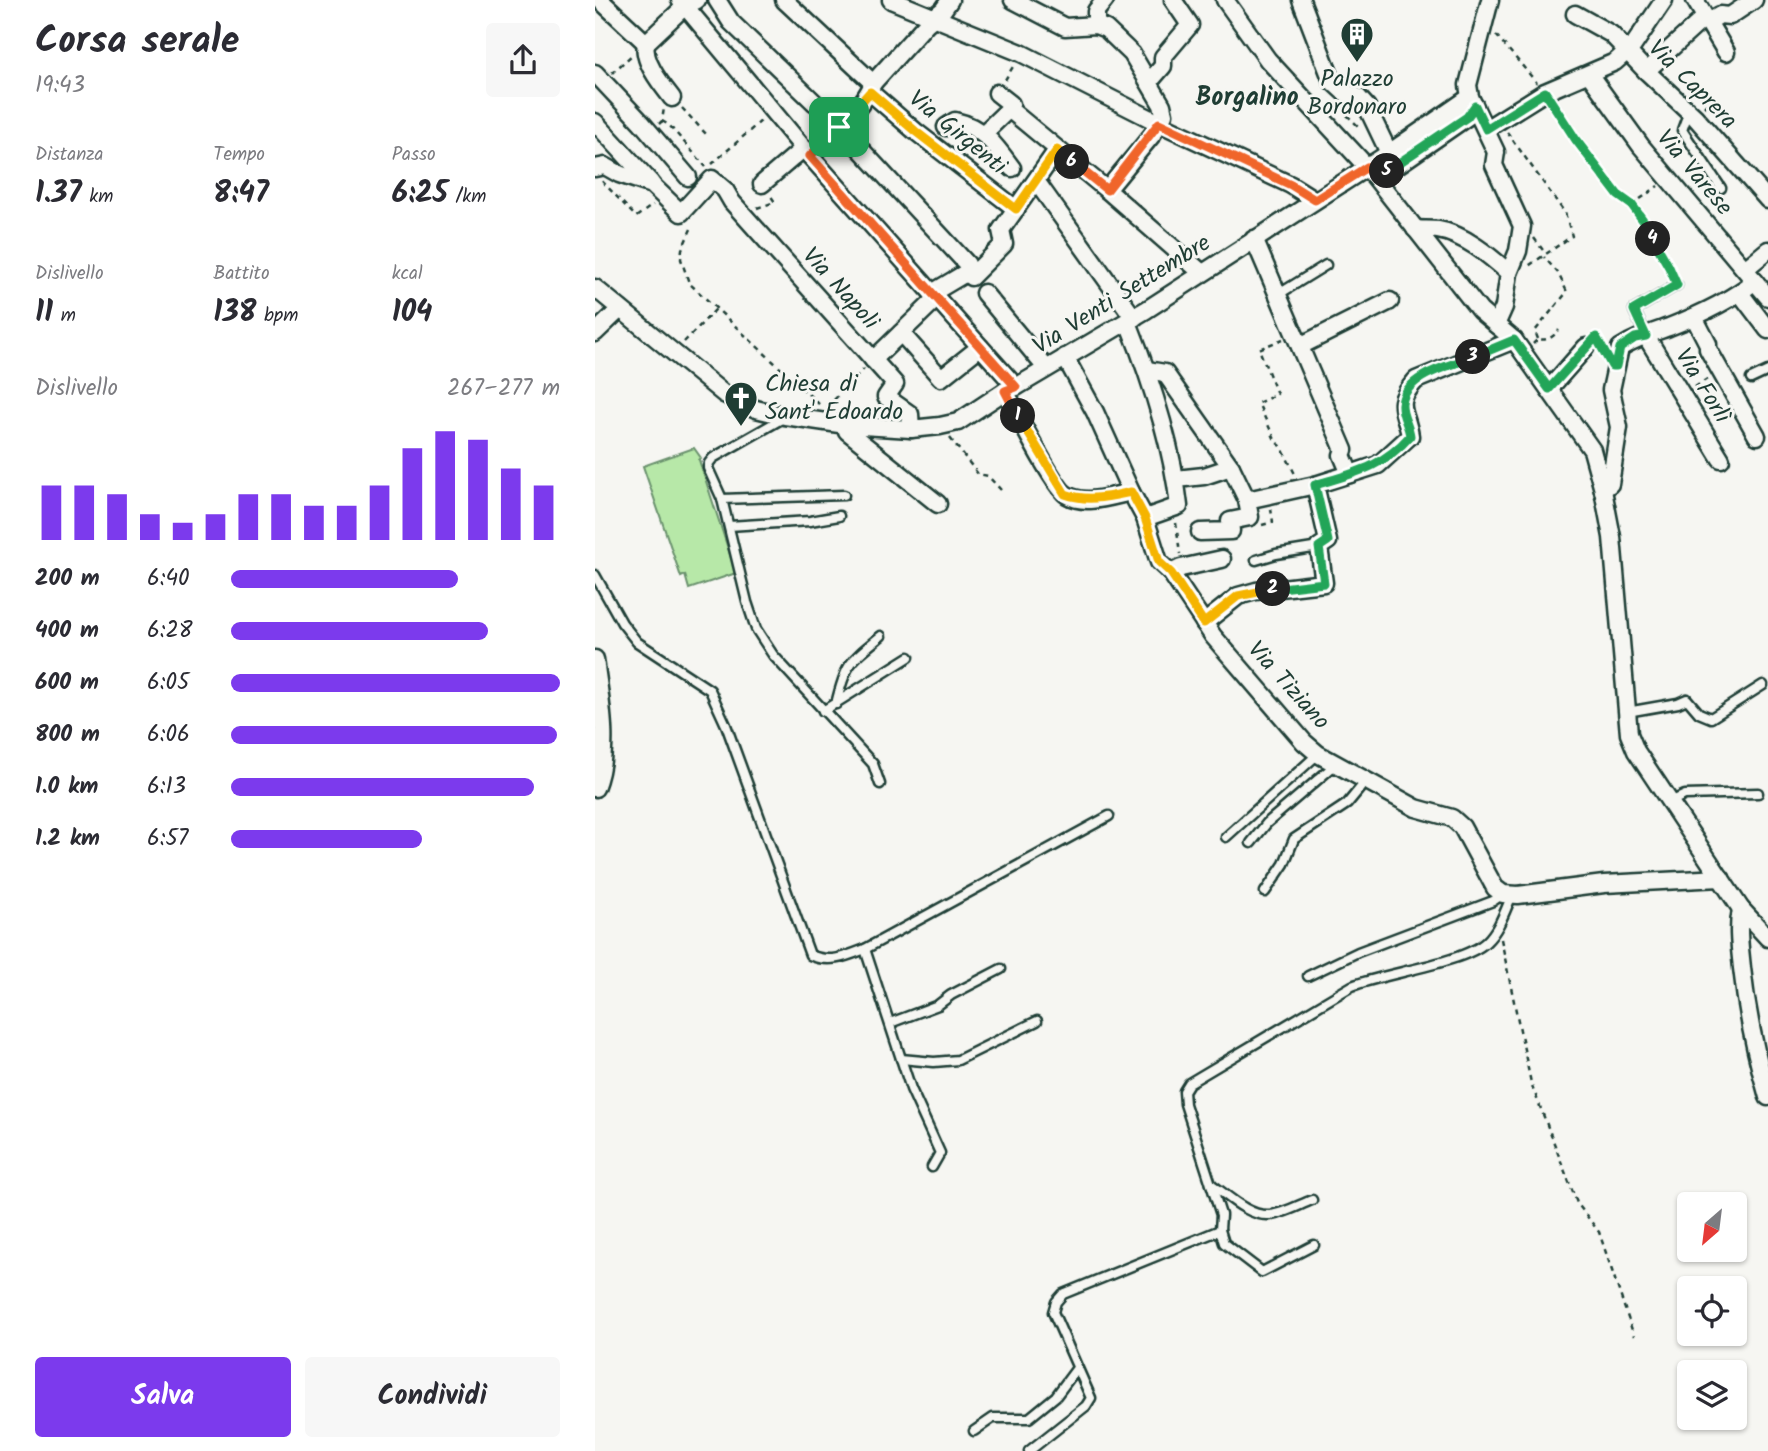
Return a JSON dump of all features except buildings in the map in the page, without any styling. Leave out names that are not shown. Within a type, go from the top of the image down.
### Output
[{"type":"street","points":[[600,0],[646,43]]},
{"type":"street","points":[[717,0],[731,22],[814,103]]},
{"type":"street","name":"Via Girgenti","points":[[784,0],[915,131],[1016,209]]},
{"type":"street","points":[[891,0],[1021,53],[1159,123],[1291,185],[1315,200]]},
{"type":"street","points":[[762,184],[807,152],[871,88],[950,0]]},
{"type":"street","points":[[1013,0],[1065,27],[1096,25],[1116,37],[1132,54],[1162,105],[1164,114],[1159,123],[1107,190]]},
{"type":"street","points":[[1150,81],[1163,66],[1163,57],[1190,25],[1173,0]]},
{"type":"street","points":[[1225,0],[1268,60],[1370,170],[1480,311],[1519,347],[1592,450],[1612,537],[1629,734],[1636,751],[1741,909],[1768,937]]},
{"type":"street","points":[[1301,0],[1332,81],[1344,92],[1358,97],[1367,107],[1389,153]]},
{"type":"street","points":[[1490,0],[1468,85],[1473,101],[1492,124],[1496,152],[1494,165],[1522,226],[1518,251],[1509,273],[1504,307],[1496,325]]},
{"type":"street","points":[[1492,124],[1545,92],[1615,62],[1627,52],[1664,0]]},
{"type":"street","points":[[1695,0],[1726,52]]},
{"type":"street","points":[[1646,71],[1703,19],[1730,16],[1753,0]]},
{"type":"street","points":[[672,97],[661,85],[644,51],[646,43],[687,2],[807,152],[980,346],[1010,389],[1040,455],[1065,494],[1081,500],[1094,500],[1131,492]]},
{"type":"street","points":[[1096,25],[1099,3]]},
{"type":"street","name":"Via Caprera","points":[[1575,14],[1611,34],[1692,114],[1768,200]]},
{"type":"street","name":"Via Varese","points":[[1589,74],[1668,179],[1768,297]]},
{"type":"street","points":[[599,77],[656,126],[688,177]]},
{"type":"street","points":[[984,133],[1011,104],[997,93]]},
{"type":"street","points":[[1370,170],[1389,171],[1467,117],[1473,101]]},
{"type":"street","points":[[1370,170],[1389,153],[1473,101]]},
{"type":"street","points":[[1009,109],[1202,273]]},
{"type":"street","points":[[946,127],[955,121],[970,124],[984,133],[1012,168]]},
{"type":"street","points":[[595,122],[681,213],[709,174]]},
{"type":"street","points":[[853,141],[967,264],[970,274]]},
{"type":"street","points":[[873,360],[935,296],[970,274],[1004,244],[1001,230],[1057,150]]},
{"type":"street","points":[[597,173],[605,166],[657,190]]},
{"type":"street","name":"Via Venti Settembre","points":[[595,288],[724,394],[756,409],[846,425],[911,429],[946,425],[958,422],[1131,320],[1315,200],[1370,170]]},
{"type":"street","name":"Via Napoli","points":[[709,174],[895,384],[886,397],[910,414],[911,429]]},
{"type":"street","points":[[1036,181],[1131,320],[1176,479],[1179,506],[1145,518]]},
{"type":"street","points":[[1415,229],[1439,230],[1452,235],[1490,256],[1509,273]]},
{"type":"street","points":[[1254,239],[1344,450],[1342,455],[1350,474]]},
{"type":"street","points":[[1603,490],[1611,484],[1616,455],[1619,427],[1611,390],[1620,348],[1635,338],[1695,317],[1740,293],[1768,250]]},
{"type":"street","points":[[984,293],[1046,368]]},
{"type":"street","points":[[1740,293],[1768,330]]},
{"type":"street","points":[[1297,340],[1390,301]]},
{"type":"street","points":[[595,333],[620,309]]},
{"type":"street","points":[[1695,317],[1708,349],[1757,436]]},
{"type":"street","points":[[901,333],[941,378],[980,346]]},
{"type":"street","name":"Via Forlì","points":[[1646,336],[1721,459]]},
{"type":"street","points":[[1247,500],[1308,487],[1378,465],[1410,436],[1402,401],[1416,380],[1519,347]]},
{"type":"street","points":[[1549,389],[1586,347]]},
{"type":"street","name":"Via Tiziano","points":[[1065,358],[1095,412],[1145,518],[1159,562],[1171,573],[1204,623],[1304,743],[1318,754],[1416,808],[1447,815],[1462,827],[1495,888],[1507,894]]},
{"type":"street","points":[[1147,370],[1165,373],[1231,467],[1247,500],[1250,517],[1230,521],[1231,531],[1200,531]]},
{"type":"street","points":[[846,425],[847,430],[938,504]]},
{"type":"street","points":[[1176,479],[1204,476],[1231,467]]},
{"type":"street","points":[[1204,623],[1238,596],[1256,591],[1324,583],[1319,547],[1328,541],[1308,487]]},
{"type":"street","points":[[1171,573],[1181,568],[1222,559]]},
{"type":"street","points":[[595,659],[603,730],[600,776],[595,788]]},
{"type":"street","points":[[1507,894],[1604,884],[1721,878]]},
{"type":"street","points":[[1741,909],[1738,925],[1745,997],[1752,1044],[1768,1097]]},
{"type":"lane","points":[[1692,114],[1682,130],[1721,188]]},
{"type":"lane","points":[[1279,294],[1326,265]]},
{"type":"lane","points":[[1646,336],[1634,310],[1677,285]]},
{"type":"lane","points":[[1751,379],[1768,372]]},
{"type":"lane","points":[[785,416],[713,458],[708,468],[722,499],[756,629],[773,655],[873,764],[880,784]]},
{"type":"lane","points":[[722,499],[845,495]]},
{"type":"lane","points":[[729,526],[839,516]]},
{"type":"lane","points":[[1256,560],[1319,547]]},
{"type":"lane","points":[[595,575],[622,623],[637,642],[710,690],[726,725],[810,955],[819,959],[838,959],[866,949],[1108,816]]},
{"type":"lane","points":[[836,704],[842,679],[851,660],[881,636]]},
{"type":"lane","points":[[823,711],[909,657]]},
{"type":"lane","points":[[1627,712],[1644,711],[1686,699],[1699,713],[1711,718],[1763,685]]},
{"type":"lane","points":[[1226,837],[1318,754]]},
{"type":"lane","points":[[1251,843],[1267,823],[1336,764]]},
{"type":"lane","points":[[1265,892],[1284,864],[1294,839],[1347,804],[1367,781]]},
{"type":"lane","points":[[1670,802],[1685,795],[1758,793]]},
{"type":"lane","points":[[1314,1245],[1262,1272],[1224,1243],[1220,1230],[1221,1215],[1185,1104],[1184,1091],[1189,1083],[1352,986],[1460,957],[1486,943],[1501,922],[1507,894]]},
{"type":"lane","points":[[1308,976],[1358,952],[1507,894]]},
{"type":"lane","points":[[866,949],[901,1059],[940,1153],[932,1167]]},
{"type":"lane","points":[[890,1023],[937,1005],[1001,968]]},
{"type":"lane","points":[[901,1059],[933,1062],[958,1060],[1037,1021]]},
{"type":"lane","points":[[1211,1184],[1261,1215],[1272,1216],[1312,1200]]},
{"type":"lane","points":[[1029,1451],[1086,1406],[1091,1398],[1053,1312],[1056,1302],[1063,1294],[1220,1230]]},
{"type":"lane","points":[[974,1431],[993,1419],[1029,1418],[1056,1396],[1077,1368]]},
{"type":"path","points":[[1484,22],[1545,92],[1576,140],[1618,195],[1632,205],[1650,230],[1677,285]]},
{"type":"path","points":[[599,77],[646,43]]},
{"type":"path","points":[[997,93],[1021,53]]},
{"type":"path","points":[[706,134],[672,97],[656,126],[669,125],[709,174],[750,129]]},
{"type":"path","points":[[1692,114],[1712,99],[1726,113]]},
{"type":"path","points":[[1346,114],[1361,129]]},
{"type":"path","points":[[1492,124],[1565,213],[1572,236],[1515,274],[1509,273]]},
{"type":"path","points":[[597,173],[636,217],[647,211],[657,190]]},
{"type":"path","points":[[1632,205],[1668,179]]},
{"type":"path","points":[[751,209],[775,202],[762,184]]},
{"type":"path","points":[[691,229],[682,249],[681,259],[689,283],[824,409],[873,360]]},
{"type":"path","points":[[1538,339],[1535,331],[1567,292],[1558,274],[1543,256]]},
{"type":"path","points":[[673,353],[716,309]]},
{"type":"path","points":[[1519,347],[1538,339],[1553,337],[1559,330]]},
{"type":"path","points":[[1297,340],[1258,349],[1277,394],[1258,403],[1276,443],[1281,446],[1308,487]]},
{"type":"path","points":[[1679,393],[1721,370]]},
{"type":"path","points":[[946,425],[949,435],[978,474],[988,476],[1001,490]]},
{"type":"path","points":[[1250,517],[1259,526],[1273,522],[1268,496]]},
{"type":"path","points":[[1174,508],[1180,544]]},
{"type":"path","points":[[1501,922],[1501,942],[1531,1083],[1577,1203],[1599,1232],[1634,1336]]},
{"type":"green space","points":[[694,448],[701,458],[699,460],[736,573],[689,589],[685,575],[681,577],[643,466]]},
{"type":"place","name":"Palazzo Bordonaro","points":[[1357,64]]},
{"type":"place","name":"Chiesa di Sant' Edoardo","points":[[741,428]]},
{"type":"district","name":"Borgalino","points":[[1247,98]]},
{"type":"route","points":[[870,92],[915,131],[1016,209],[1057,150],[1107,190],[1159,123],[1291,185],[1315,200],[1367,167],[1372,174],[1389,171],[1467,117],[1475,106],[1486,129],[1545,92],[1576,140],[1618,195],[1632,205],[1650,230],[1677,285],[1634,310],[1646,336],[1635,338],[1620,348],[1616,366],[1612,366],[1596,337],[1549,389],[1514,340],[1416,380],[1402,401],[1410,436],[1402,446],[1378,465],[1315,485],[1328,541],[1319,547],[1324,583],[1256,591],[1238,596],[1204,623],[1171,573],[1159,562],[1145,518],[1131,492],[1094,500],[1081,500],[1065,494],[1005,391],[1016,387],[810,156],[839,127],[870,92]]}]
